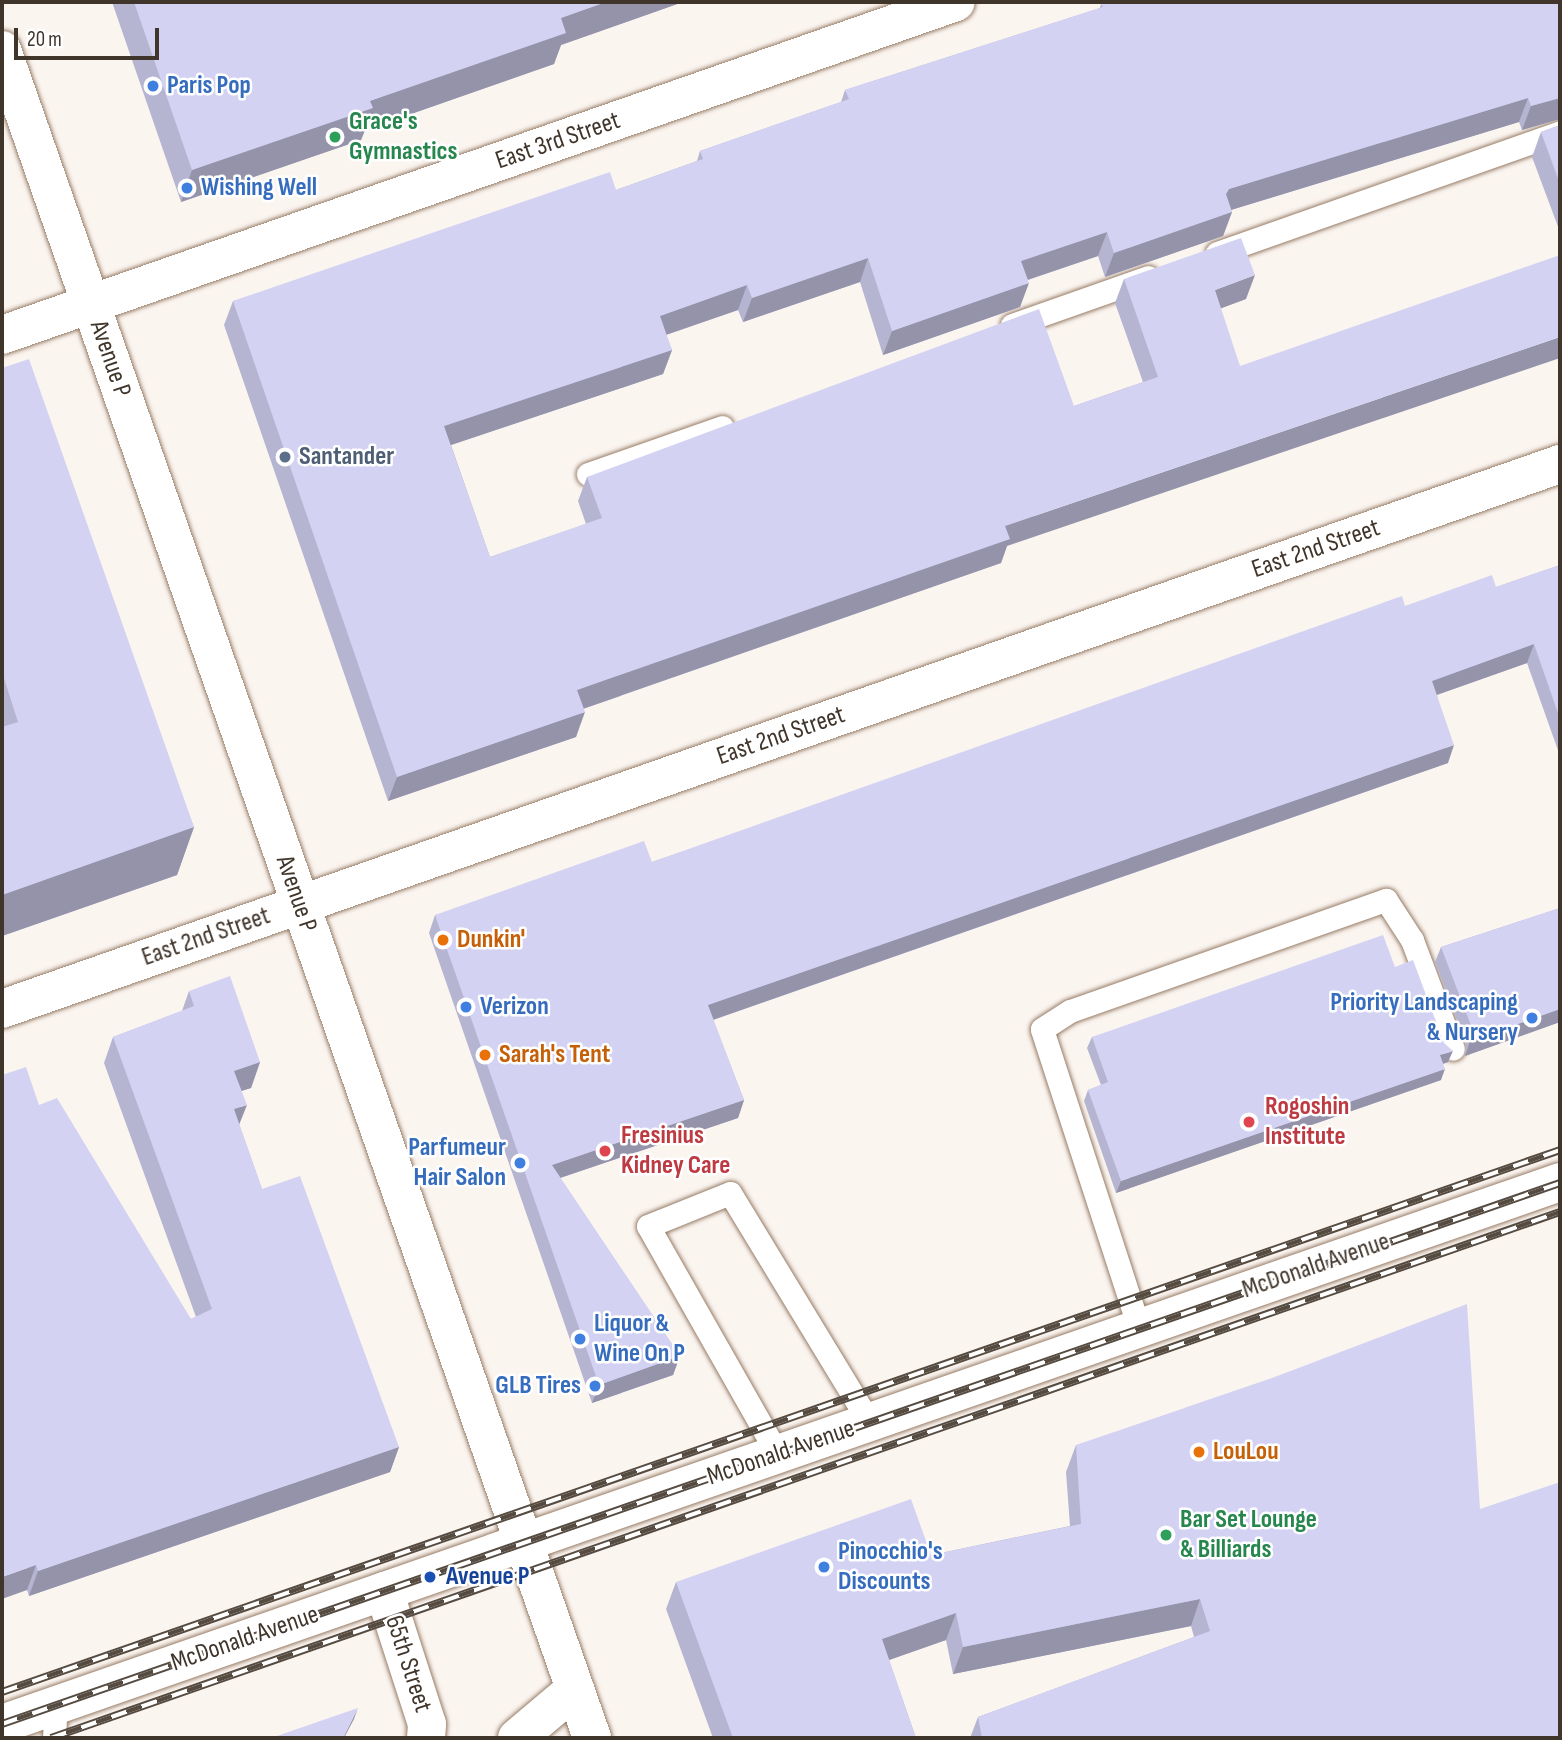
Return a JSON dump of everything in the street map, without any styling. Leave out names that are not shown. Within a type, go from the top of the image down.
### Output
[{"type":"main road","name":"East 3rd Street","points":[[2,335],[957,2]]},
{"type":"main road","name":"Avenue P","points":[[2,50],[592,1738]]},
{"type":"main road","name":"East 2nd Street","points":[[2,1009],[1560,464]]},
{"type":"main road","name":"McDonald Avenue","points":[[2,1724],[55,1722],[384,1591],[1560,1182]]},
{"type":"main road","name":"65th Street","points":[[384,1591],[427,1724],[426,1738]]},
{"type":"main road","points":[[517,1738],[575,1689]]},
{"type":"lane","points":[[1192,262],[1560,132]]},
{"type":"lane","points":[[995,331],[1166,271]]},
{"type":"lane","points":[[587,474],[745,419]]},
{"type":"lane","points":[[1139,1328],[1042,1029],[1070,1012],[1386,900],[1412,940],[1453,1049]]},
{"type":"lane","points":[[777,1453],[648,1226],[730,1193],[869,1422]]},
{"type":"building","points":[[134,2],[606,2],[561,18],[566,33],[370,101],[373,108],[192,170]]},
{"type":"building","points":[[1560,2],[1560,98],[1531,106],[1528,98],[1229,189],[1226,194],[1232,212],[1114,253],[1107,232],[1021,261],[1029,283],[892,331],[868,258],[752,298],[747,285],[660,316],[672,350],[444,426],[490,557],[602,518],[587,477],[1039,309],[1074,406],[1158,377],[1124,279],[1241,238],[1255,275],[1215,290],[1240,366],[1560,255],[1560,337],[1005,526],[1010,539],[577,690],[585,712],[397,777],[233,301],[610,172],[616,190],[703,159],[700,151],[849,99],[845,90],[1103,7],[1101,4]]},
{"type":"building","points":[[1560,125],[1560,184],[1541,132]]},
{"type":"building","points":[[29,359],[194,827],[2,895],[2,727],[18,722],[2,672],[2,368]]},
{"type":"building","points":[[1560,565],[1560,719],[1534,644],[1432,681],[1454,745],[708,1005],[744,1100],[552,1165],[680,1356],[599,1385],[435,915],[644,841],[652,862],[1402,596],[1405,606],[1492,575],[1496,587]]},
{"type":"building","points":[[1560,908],[1560,1009],[1470,1041],[1472,1028],[1441,947]]},
{"type":"building","points":[[1383,935],[1395,967],[1413,960],[1444,1043],[1453,1051],[1440,1055],[1445,1069],[1121,1181],[1088,1090],[1108,1082],[1092,1037]]},
{"type":"building","points":[[230,976],[260,1062],[234,1071],[247,1105],[234,1109],[262,1189],[300,1176],[399,1447],[38,1571],[36,1565],[2,1577],[2,1075],[26,1067],[39,1105],[57,1098],[191,1319],[212,1309],[113,1037],[194,1006],[189,991]]},
{"type":"building","points":[[1467,1304],[1480,1509],[1560,1482],[1560,1738],[982,1738],[978,1717],[1210,1631],[1200,1599],[963,1647],[956,1613],[882,1639],[916,1738],[733,1738],[676,1582],[911,1499],[931,1555],[1081,1524],[1076,1445],[1272,1378]]},
{"type":"building","points":[[358,1708],[343,1738],[271,1738]]},
{"type":"railway","points":[[2,1692],[1560,1150]]},
{"type":"railway","points":[[2,1724],[1560,1183]]},
{"type":"railway","points":[[51,1738],[1560,1212]]},
{"type":"place","name":"Paris Pop","points":[[153,86]]},
{"type":"place","name":"Grace's Gymnastics","points":[[335,137]]},
{"type":"place","name":"Wishing Well","points":[[187,188]]},
{"type":"place","name":"Santander","points":[[285,457]]},
{"type":"place","name":"Dunkin'","points":[[443,940]]},
{"type":"place","name":"Verizon","points":[[466,1007]]},
{"type":"place","name":"Priority Landscaping & Nursery","points":[[1532,1018]]},
{"type":"place","name":"Sarah's Tent","points":[[485,1055]]},
{"type":"place","name":"Rogoshin Institute","points":[[1249,1122]]},
{"type":"place","name":"Fresinius Kidney Care","points":[[605,1151]]},
{"type":"place","name":"Parfumeur Hair Salon","points":[[520,1163]]},
{"type":"place","name":"Liquor & Wine On P","points":[[580,1339]]},
{"type":"place","name":"GLB Tires","points":[[595,1386]]},
{"type":"place","name":"LouLou","points":[[1199,1452]]},
{"type":"place","name":"Bar Set Lounge & Billiards","points":[[1166,1535]]},
{"type":"place","name":"Pinocchio's Discounts","points":[[824,1567]]},
{"type":"place","name":"Avenue P","points":[[430,1577]]}]
